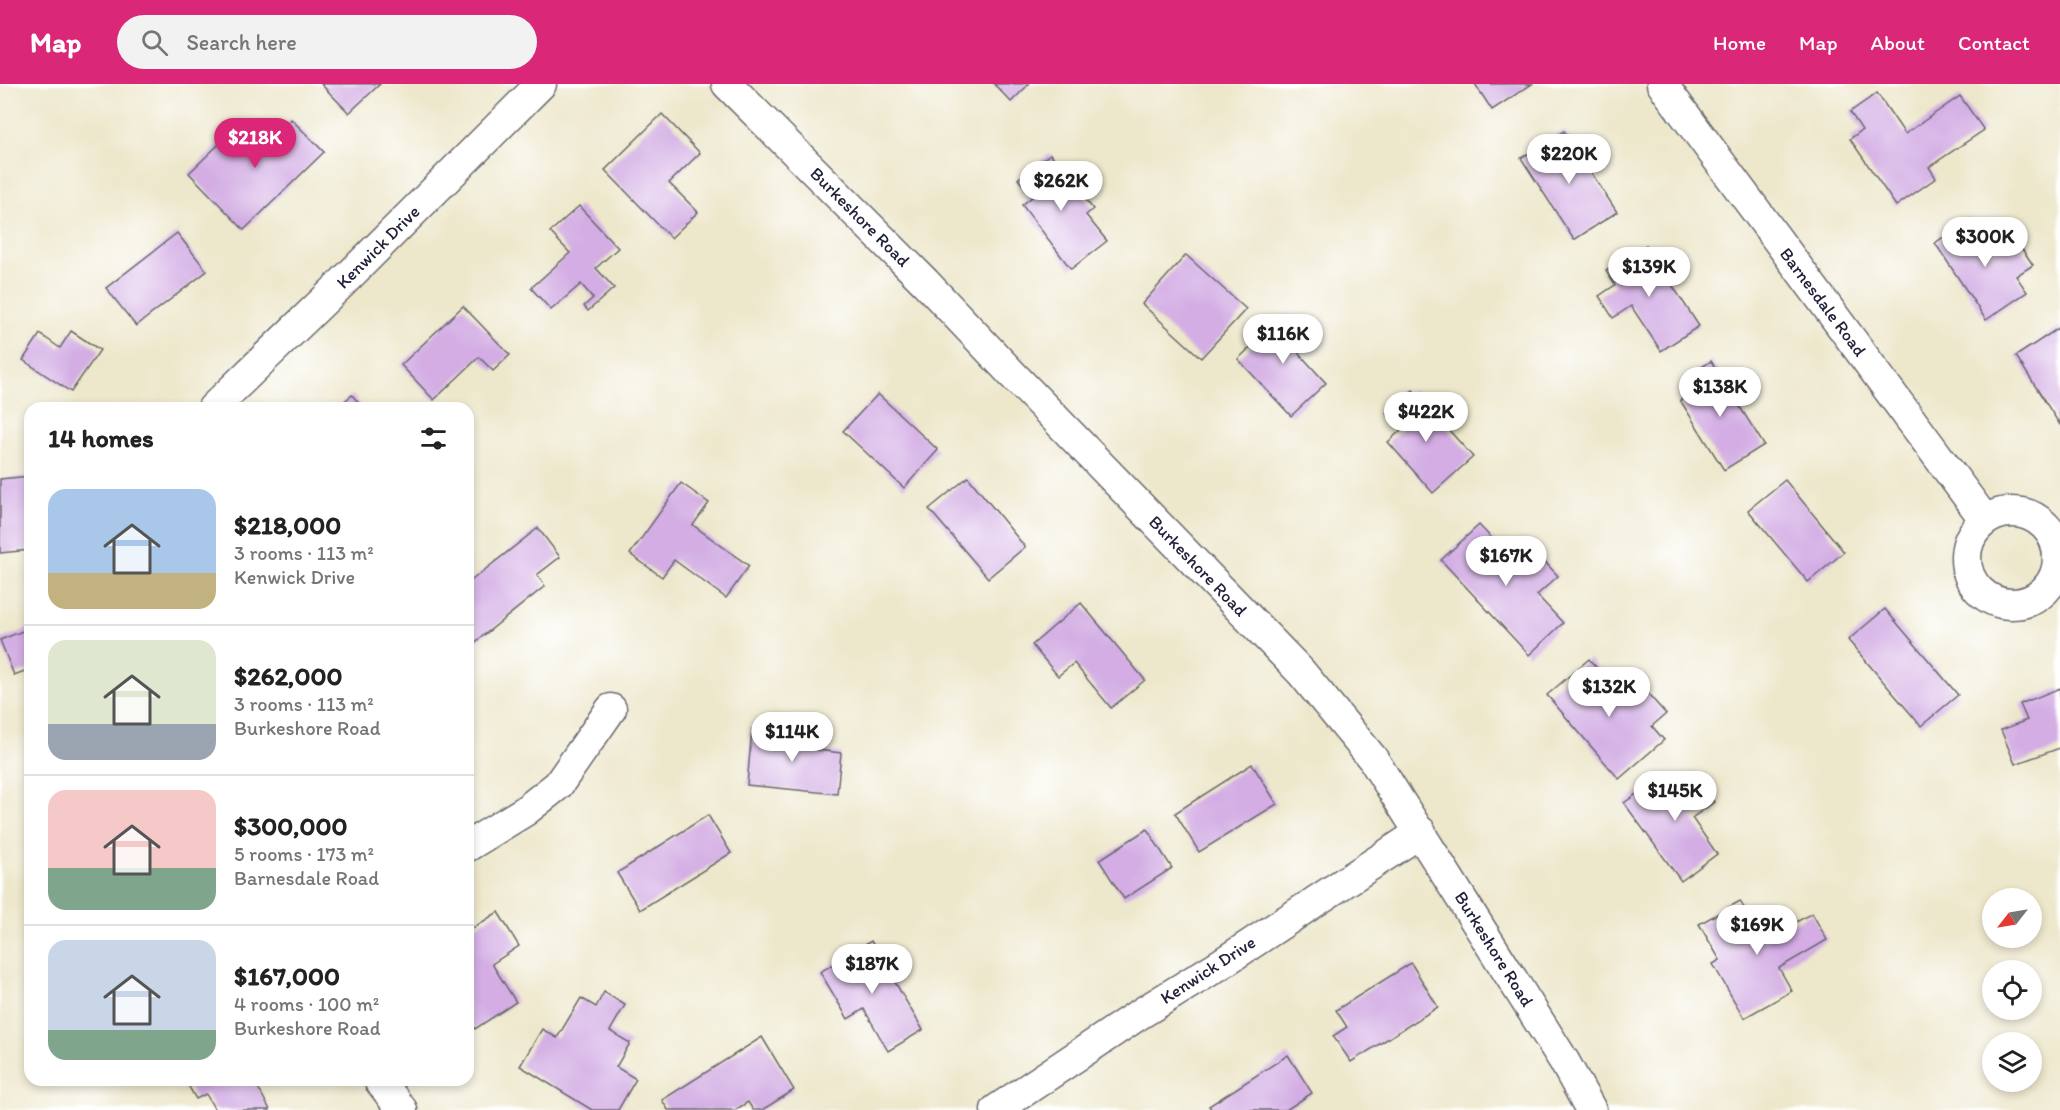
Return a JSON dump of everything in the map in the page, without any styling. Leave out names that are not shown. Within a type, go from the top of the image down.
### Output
[{"type":"street","name":"Kenwick Drive","points":[[219,402],[541,84]]},
{"type":"street","name":"Burkeshore Road","points":[[727,84],[925,282],[1012,375],[1301,672],[1373,759],[1564,1060],[1592,1110]]},
{"type":"street","name":"Barnesdale Road","points":[[1662,84],[1985,520]]},
{"type":"street","points":[[474,842],[525,811],[558,785],[611,709]]},
{"type":"street","name":"Kenwick Drive","points":[[996,1110],[1134,1017],[1218,965],[1421,832]]},
{"type":"street","points":[[384,1086],[402,1110]]},
{"type":"building","points":[[321,84],[380,84],[349,113]]},
{"type":"building","points":[[994,84],[1029,84],[1011,102]]},
{"type":"building","points":[[1475,84],[1532,84],[1492,110]]},
{"type":"building","points":[[1877,93],[1905,134],[1960,96],[1984,130],[1929,167],[1936,178],[1896,206],[1850,139],[1862,130],[1850,112]]},
{"type":"building","points":[[662,114],[700,153],[669,183],[698,212],[671,238],[605,170]]},
{"type":"building","points":[[291,119],[324,152],[244,230],[189,173],[239,125],[251,138],[266,124],[276,134]]},
{"type":"building","points":[[1564,131],[1617,212],[1574,240],[1521,158]]},
{"type":"building","points":[[1050,154],[1093,209],[1086,215],[1107,241],[1071,269],[1022,205],[1032,197],[1018,179]]},
{"type":"building","points":[[579,206],[618,248],[596,268],[614,288],[588,311],[584,306],[593,298],[581,284],[551,310],[531,288],[570,253],[550,232]]},
{"type":"building","points":[[1970,219],[1993,253],[2015,239],[2033,265],[2016,276],[2027,292],[1986,320],[1935,243]]},
{"type":"building","points":[[177,233],[207,271],[136,326],[106,288]]},
{"type":"building","points":[[1646,245],[1699,326],[1661,351],[1631,306],[1613,318],[1599,296],[1615,285],[1606,271]]},
{"type":"building","points":[[1186,255],[1246,309],[1201,358],[1142,304]]},
{"type":"building","points":[[463,306],[510,355],[493,371],[479,357],[434,400],[401,365]]},
{"type":"building","points":[[1287,313],[1310,338],[1296,350],[1326,383],[1291,416],[1238,359]]},
{"type":"building","points":[[2060,327],[2060,425],[2016,356]]},
{"type":"building","points":[[71,331],[100,350],[71,392],[23,360],[40,334],[60,348]]},
{"type":"building","points":[[1711,361],[1764,445],[1724,470],[1680,400],[1697,389],[1688,376]]},
{"type":"building","points":[[1413,390],[1473,457],[1433,493],[1388,442],[1401,430],[1386,413]]},
{"type":"building","points":[[878,394],[938,450],[904,488],[843,431]]},
{"type":"building","points":[[352,395],[358,402],[343,402]]},
{"type":"building","points":[[24,477],[24,551],[0,553],[0,479]]},
{"type":"building","points":[[968,477],[1025,547],[988,578],[929,509]]},
{"type":"building","points":[[1785,480],[1844,552],[1808,582],[1748,510]]},
{"type":"building","points":[[681,483],[709,503],[693,525],[749,566],[726,598],[674,560],[662,577],[630,554]]},
{"type":"building","points":[[1479,525],[1519,567],[1536,552],[1558,576],[1537,595],[1563,623],[1529,655],[1441,560]]},
{"type":"building","points":[[538,528],[560,557],[537,575],[545,586],[474,643],[474,578]]},
{"type":"building","points":[[1081,603],[1145,680],[1111,708],[1074,663],[1058,676],[1032,645]]},
{"type":"building","points":[[1885,609],[1958,695],[1921,726],[1848,640]]},
{"type":"building","points":[[24,630],[24,671],[14,675],[0,640]]},
{"type":"building","points":[[1589,659],[1625,701],[1642,687],[1666,714],[1652,726],[1664,740],[1619,779],[1547,695]]},
{"type":"building","points":[[2060,688],[2060,748],[2015,764],[2001,730],[2027,720],[2020,704]]},
{"type":"building","points":[[752,729],[818,735],[817,750],[841,753],[837,794],[747,785]]},
{"type":"building","points":[[1252,764],[1277,804],[1199,852],[1175,813]]},
{"type":"building","points":[[1667,772],[1676,785],[1693,773],[1714,802],[1692,818],[1717,854],[1681,881],[1624,803]]},
{"type":"building","points":[[708,815],[731,853],[640,910],[617,873]]},
{"type":"building","points":[[1147,829],[1172,868],[1124,899],[1099,860]]},
{"type":"building","points":[[1740,901],[1763,941],[1812,913],[1827,940],[1779,968],[1792,991],[1744,1018],[1713,964],[1720,960],[1699,924]]},
{"type":"building","points":[[498,912],[519,946],[492,964],[516,1002],[475,1029],[474,1028],[474,927]]},
{"type":"building","points":[[871,941],[923,1030],[888,1051],[864,1009],[848,1019],[820,972]]},
{"type":"building","points":[[1411,963],[1438,1007],[1351,1062],[1333,1036],[1347,1027],[1336,1010]]},
{"type":"building","points":[[604,992],[625,1005],[610,1031],[630,1043],[616,1067],[636,1079],[618,1110],[592,1110],[520,1066],[542,1029],[557,1038],[581,998],[596,1007]]},
{"type":"building","points":[[762,1037],[794,1090],[762,1110],[753,1110],[748,1102],[735,1110],[668,1110],[662,1100]]},
{"type":"building","points":[[1288,1055],[1312,1093],[1286,1110],[1212,1110],[1209,1106]]},
{"type":"building","points":[[188,1086],[257,1086],[270,1110],[215,1110],[206,1094],[196,1099]]}]
